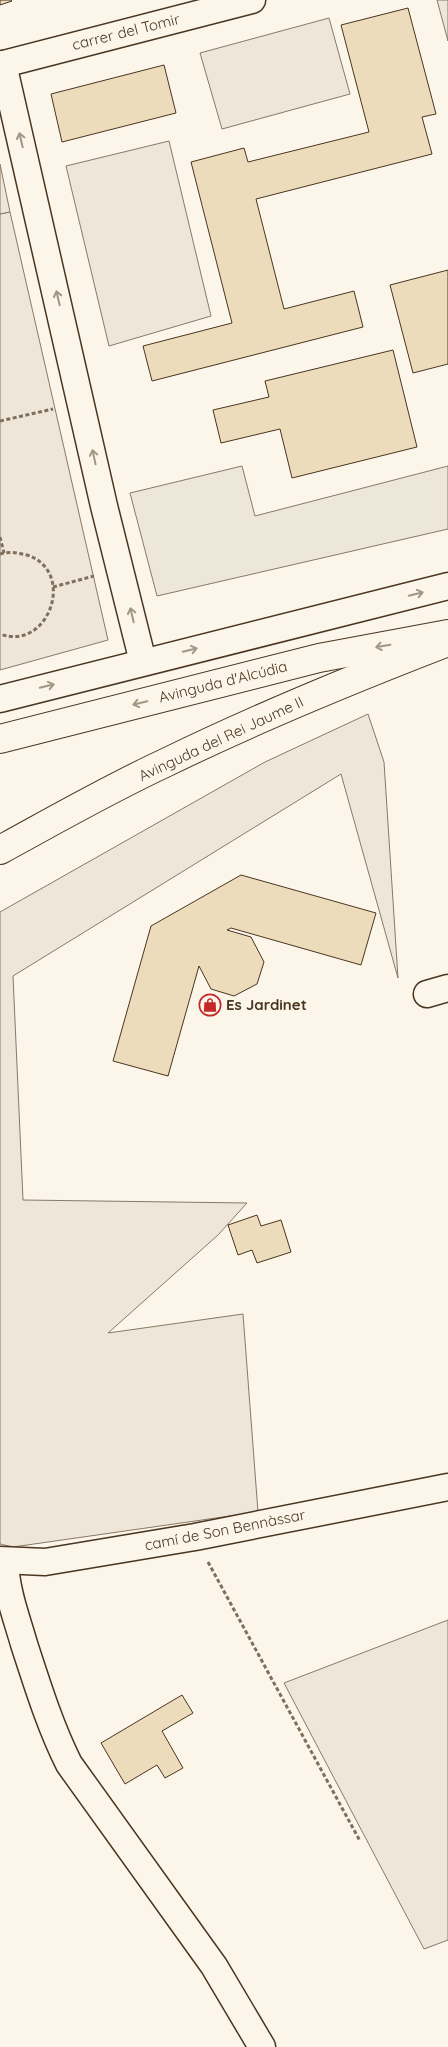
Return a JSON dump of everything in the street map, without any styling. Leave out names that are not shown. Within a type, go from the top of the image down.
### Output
[{"type":"main road","name":"Avinguda d'Alcúdia","points":[[0,739],[319,658],[448,634]]},
{"type":"main road","name":"Avinguda del Rei Jaume II","points":[[0,850],[173,759],[365,674],[448,642]]},
{"type":"street","name":"carrer del Tomir","points":[[2,64],[252,0]]},
{"type":"street","points":[[2,64],[82,402],[104,506],[143,662]]},
{"type":"street","points":[[0,698],[448,586]]},
{"type":"street","name":"camí de Son Bennàssar","points":[[2,1561],[44,1562],[195,1537],[448,1487]]},
{"type":"street","points":[[2,1561],[6,1583],[35,1679],[60,1748],[69,1764],[214,1966],[262,2047]]},
{"type":"path","points":[[0,421],[82,402]]},
{"type":"path","points":[[0,537],[2,553],[17,553],[30,556],[41,564],[49,575],[53,587],[50,613],[42,624],[32,632],[18,636],[0,634]]},
{"type":"path","points":[[53,587],[121,569]]},
{"type":"path","points":[[195,1537],[360,1841]]},
{"type":"shaded area","points":[[437,0],[448,0],[448,41]]},
{"type":"shaded area","points":[[329,18],[350,94],[222,129],[200,53]]},
{"type":"shaded area","points":[[169,141],[211,316],[109,346],[66,166]]},
{"type":"shaded area","points":[[0,164],[10,212],[0,214]]},
{"type":"shaded area","points":[[10,212],[108,640],[0,670],[0,214]]},
{"type":"shaded area","points":[[242,466],[255,516],[448,466],[448,529],[157,596],[130,493]]},
{"type":"shaded area","points":[[368,714],[384,762],[398,978],[341,774],[13,976],[23,1200],[247,1203],[218,1235],[108,1333],[243,1314],[258,1512],[13,1547],[0,1544],[0,912],[265,762]]},
{"type":"shaded area","points":[[448,1620],[448,1940],[424,1949],[284,1683]]},
{"type":"building","points":[[0,0],[11,0],[12,1],[0,5]]},
{"type":"building","points":[[408,8],[436,114],[422,117],[432,154],[256,199],[284,309],[354,291],[363,327],[152,381],[143,346],[232,323],[191,162],[244,148],[248,162],[369,132],[341,25]]},
{"type":"building","points":[[164,65],[176,113],[62,142],[51,94]]},
{"type":"building","points":[[448,270],[448,364],[413,373],[390,285]]},
{"type":"building","points":[[393,350],[417,447],[292,478],[280,429],[221,443],[213,410],[269,397],[265,381]]},
{"type":"building","points":[[241,875],[376,913],[361,965],[231,928],[227,930],[251,937],[264,962],[257,984],[234,996],[211,989],[199,966],[168,1076],[113,1061],[151,926]]},
{"type":"building","points":[[257,1215],[261,1226],[281,1220],[291,1252],[257,1263],[252,1250],[238,1255],[228,1225]]},
{"type":"building","points":[[182,1695],[193,1713],[162,1731],[183,1768],[165,1778],[157,1765],[125,1784],[101,1743]]},
{"type":"place","name":"Es Jardinet","points":[[210,1005]]}]
